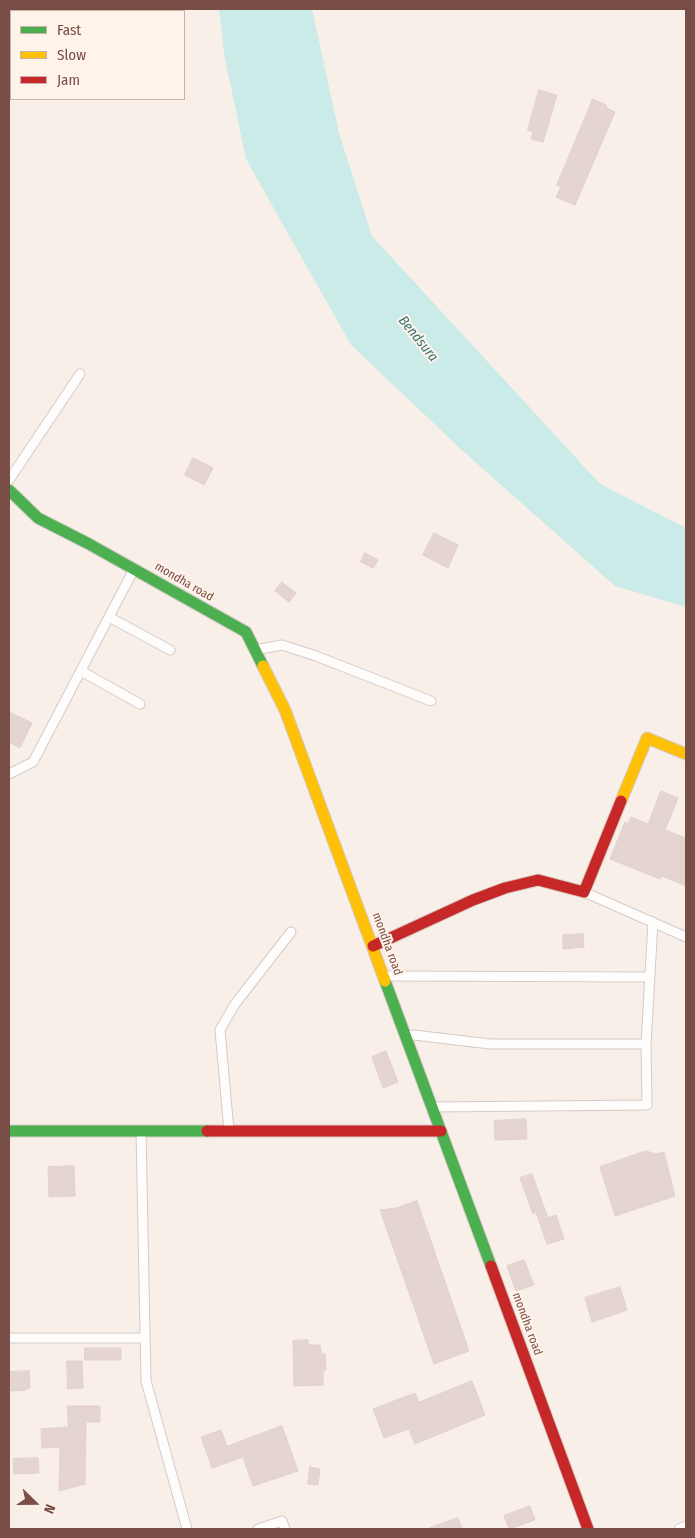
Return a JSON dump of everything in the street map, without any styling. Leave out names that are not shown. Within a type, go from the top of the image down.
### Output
[{"type":"street","points":[[9,480],[80,374]]},
{"type":"street","name":"mondha road","points":[[9,490],[38,518],[246,632],[285,710],[588,1529]]},
{"type":"street","points":[[9,774],[33,762],[134,569]]},
{"type":"street","points":[[109,617],[170,650]]},
{"type":"street","points":[[255,650],[282,645],[316,656],[431,701]]},
{"type":"street","points":[[81,671],[140,704]]},
{"type":"street","points":[[584,892],[647,738],[686,754]]},
{"type":"street","points":[[373,946],[473,900],[505,888],[538,880],[584,892],[686,937]]},
{"type":"street","points":[[432,1107],[647,1105],[646,1044],[653,922]]},
{"type":"street","points":[[230,1131],[220,1030],[235,1004],[291,932]]},
{"type":"street","points":[[384,976],[649,977]]},
{"type":"street","points":[[406,1036],[414,1035],[490,1044],[646,1044]]},
{"type":"street","points":[[9,1131],[441,1131]]},
{"type":"street","points":[[141,1131],[146,1381],[187,1529]]},
{"type":"street","points":[[9,1338],[145,1338]]},
{"type":"street","points":[[258,1529],[282,1521],[285,1529]]},
{"type":"street","points":[[679,1529],[686,1526]]},
{"type":"water","name":"Bendsura","points":[[219,9],[312,9],[339,133],[372,236],[600,484],[686,528],[686,607],[615,586],[464,452],[351,345],[246,159],[225,59]]},
{"type":"building","points":[[539,90],[557,95],[543,142],[531,139],[533,132],[528,130]]},
{"type":"building","points":[[593,99],[615,112],[575,205],[556,197],[561,187],[557,185]]},
{"type":"building","points":[[193,458],[213,468],[204,485],[185,475]]},
{"type":"building","points":[[434,533],[458,545],[448,568],[423,555]]},
{"type":"building","points":[[365,553],[378,560],[373,568],[361,562]]},
{"type":"building","points":[[282,582],[296,593],[289,602],[275,591]]},
{"type":"building","points":[[9,712],[32,723],[20,748],[9,742]]},
{"type":"building","points":[[661,791],[678,798],[665,830],[686,838],[686,886],[662,876],[660,879],[610,859],[625,822],[628,824],[631,817],[648,824]]},
{"type":"building","points":[[583,934],[584,947],[563,949],[563,935]]},
{"type":"building","points":[[386,1051],[398,1082],[383,1088],[372,1057]]},
{"type":"building","points":[[526,1119],[527,1139],[495,1140],[494,1121]]},
{"type":"building","points":[[646,1151],[656,1154],[664,1152],[675,1196],[615,1216],[600,1167]]},
{"type":"building","points":[[74,1166],[75,1196],[49,1197],[48,1167]]},
{"type":"building","points":[[532,1174],[548,1218],[556,1215],[564,1239],[547,1244],[536,1212],[533,1214],[520,1178]]},
{"type":"building","points":[[417,1201],[469,1351],[434,1364],[380,1210],[396,1208]]},
{"type":"building","points":[[524,1260],[534,1285],[516,1291],[507,1266]]},
{"type":"building","points":[[620,1287],[627,1310],[592,1322],[585,1298]]},
{"type":"building","points":[[308,1340],[308,1345],[320,1345],[321,1354],[325,1354],[326,1370],[323,1371],[323,1385],[294,1386],[293,1341]]},
{"type":"building","points":[[85,1348],[121,1348],[121,1360],[85,1360]]},
{"type":"building","points":[[67,1361],[82,1361],[83,1388],[68,1389]]},
{"type":"building","points":[[29,1371],[30,1388],[11,1391],[10,1372]]},
{"type":"building","points":[[472,1381],[485,1415],[415,1444],[409,1429],[384,1438],[373,1409],[415,1393],[419,1402]]},
{"type":"building","points":[[68,1406],[100,1406],[100,1422],[86,1422],[85,1484],[59,1491],[60,1447],[42,1448],[41,1429],[68,1427]]},
{"type":"building","points":[[282,1426],[298,1471],[253,1486],[243,1457],[212,1468],[201,1437],[221,1430],[227,1446]]},
{"type":"building","points":[[38,1458],[39,1473],[14,1474],[13,1459]]},
{"type":"building","points":[[310,1467],[320,1469],[318,1485],[308,1484]]},
{"type":"building","points":[[530,1506],[535,1520],[509,1529],[504,1516]]},
{"type":"building","points":[[458,1518],[462,1529],[430,1528]]},
{"type":"traffic: fast","points":[[9,490],[38,518],[89,544],[246,632],[263,666]]},
{"type":"traffic: fast","points":[[385,981],[491,1266]]},
{"type":"traffic: fast","points":[[9,1131],[207,1131]]},
{"type":"traffic: slow","points":[[263,666],[285,710],[385,981]]},
{"type":"traffic: slow","points":[[621,801],[647,738],[686,754]]},
{"type":"traffic: jam","points":[[373,946],[473,900],[505,888],[538,880],[584,892],[621,801]]},
{"type":"traffic: jam","points":[[207,1131],[441,1131]]},
{"type":"traffic: jam","points":[[491,1266],[588,1529]]}]
